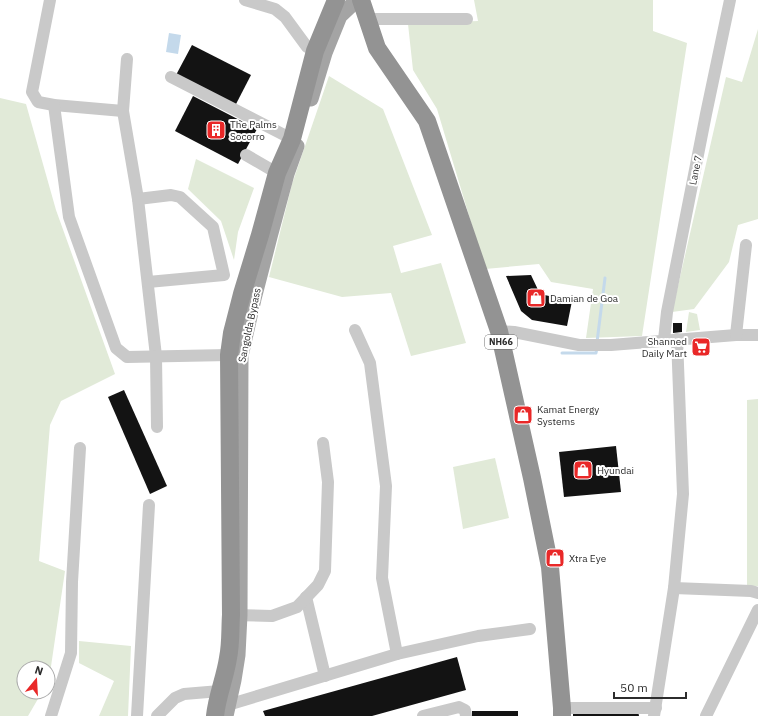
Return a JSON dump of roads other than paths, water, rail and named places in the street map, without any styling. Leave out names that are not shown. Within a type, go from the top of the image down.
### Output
[{"type":"highway","name":"Sangolda Bypass","points":[[221,707],[224,679],[235,615],[229,355],[233,326],[277,173],[292,139],[315,51],[336,0]]},
{"type":"highway","name":"NH66","points":[[361,0],[377,48],[427,121],[499,331],[550,567],[562,712]]},
{"type":"main road","name":"Sangolda Bypass","points":[[235,615],[241,356],[254,299],[287,174],[299,140],[325,53],[340,16],[357,0]]},
{"type":"street","points":[[50,0],[32,92],[38,102],[54,105],[123,111]]},
{"type":"street","points":[[245,0],[275,9],[285,17],[307,47],[315,51]]},
{"type":"street","name":"Lane 7","points":[[664,340],[667,312],[730,0]]},
{"type":"street","points":[[368,19],[467,19]]},
{"type":"street","points":[[127,59],[123,111],[138,199],[156,356],[157,427]]},
{"type":"street","points":[[171,77],[292,139]]},
{"type":"street","points":[[54,105],[69,217],[116,348],[127,357],[229,355]]},
{"type":"street","points":[[246,155],[277,173]]},
{"type":"street","points":[[138,199],[171,195],[180,197],[213,227],[224,275],[148,282]]},
{"type":"street","points":[[736,335],[746,244]]},
{"type":"street","points":[[355,330],[370,363],[386,486],[382,578],[398,654]]},
{"type":"street","points":[[499,331],[514,332],[579,345],[612,345],[677,339],[758,335]]},
{"type":"street","points":[[562,712],[655,712],[674,588],[683,494],[677,339]]},
{"type":"street","points":[[235,615],[272,616],[297,607],[318,585],[325,571],[328,482],[323,443]]},
{"type":"street","points":[[51,716],[71,652],[72,582],[80,448]]},
{"type":"street","points":[[137,716],[149,505]]},
{"type":"street","points":[[674,588],[751,591],[758,593]]},
{"type":"street","points":[[306,597],[325,676]]},
{"type":"street","points":[[706,716],[758,610]]},
{"type":"street","points":[[157,716],[175,698],[184,694],[221,707],[398,654],[478,636],[530,629]]},
{"type":"street","points":[[424,716],[459,707],[465,710],[466,716]]},
{"type":"water","points":[[169,33],[181,35],[178,54],[166,52]]},
{"type":"waterway","points":[[597,342],[605,278]]},
{"type":"waterway","points":[[562,353],[596,353],[597,348]]},
{"type":"place","name":"The Palms Socorro","points":[[216,130]]},
{"type":"place","name":"Damian de Goa","points":[[536,298]]},
{"type":"place","name":"Shanned Daily Mart","points":[[701,347]]},
{"type":"place","name":"Kamat Energy Systems","points":[[523,415]]},
{"type":"place","name":"Hyundai","points":[[583,470]]},
{"type":"place","name":"Xtra Eye","points":[[555,558]]}]
